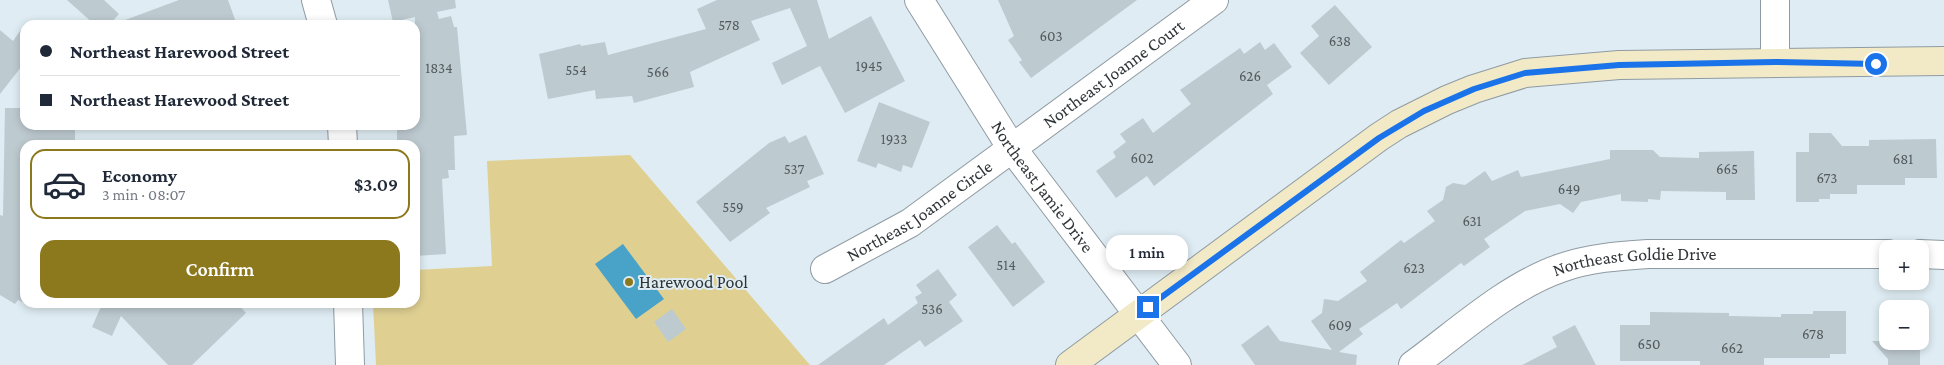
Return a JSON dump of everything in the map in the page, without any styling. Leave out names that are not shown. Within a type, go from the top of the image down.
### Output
[{"type":"street","points":[[316,0],[322,20]]},
{"type":"street","name":"Northeast Jamie Drive","points":[[918,0],[1011,147],[1177,365]]},
{"type":"street","name":"Northeast Joanne Court","points":[[1011,147],[1214,0]]},
{"type":"street","points":[[1775,0],[1775,62]]},
{"type":"street","points":[[1070,365],[1379,138],[1424,111],[1474,89],[1525,73],[1619,65],[1775,62],[1876,64],[1944,62]]},
{"type":"street","name":"Northeast Joanne Circle","points":[[825,269],[910,223],[1011,147]]},
{"type":"street","name":"Northeast Goldie Drive","points":[[1413,365],[1530,283],[1561,268],[1588,261],[1611,256],[1648,254],[1879,254]]},
{"type":"street","points":[[1929,254],[1944,255]]},
{"type":"street","points":[[348,308],[350,365]]},
{"type":"shaded area","points":[[630,155],[810,365],[376,365],[373,308],[420,308],[420,270],[492,266],[487,161]]},
{"type":"water","name":"Harewood Pool","points":[[623,244],[664,299],[636,319],[595,264]]},
{"type":"building","points":[[67,0],[104,0],[119,14],[114,20],[89,20]]},
{"type":"building","points":[[179,0],[228,0],[235,20],[125,20]]},
{"type":"building","points":[[388,0],[455,0],[456,8],[437,12],[439,19],[451,16],[454,27],[457,27],[467,135],[454,136],[455,170],[448,170],[449,178],[442,179],[446,254],[420,256],[420,140],[397,140],[397,130],[420,130],[420,20],[415,20],[415,17],[393,20]]},
{"type":"building","points":[[717,0],[817,0],[829,39],[871,16],[905,81],[845,113],[820,66],[782,85],[772,63],[807,46],[790,8],[751,21],[760,40],[690,72],[694,87],[634,103],[632,96],[596,99],[595,90],[548,99],[539,54],[580,44],[581,46],[605,42],[608,55],[706,29],[697,9]]},
{"type":"building","points":[[998,0],[1137,0],[1031,78],[1019,62],[1022,60],[1008,40],[1014,36]]},
{"type":"building","points":[[1335,5],[1372,47],[1329,85],[1300,53],[1319,36],[1311,26]]},
{"type":"building","points":[[0,30],[13,41],[20,31],[20,68],[0,94]]},
{"type":"building","points":[[1260,42],[1265,50],[1274,43],[1292,67],[1267,85],[1273,94],[1154,186],[1147,176],[1116,198],[1096,171],[1116,157],[1113,152],[1126,142],[1120,134],[1143,118],[1153,133],[1191,104],[1180,90],[1240,48],[1244,54]]},
{"type":"building","points":[[879,102],[930,122],[912,168],[903,165],[901,172],[878,163],[876,168],[857,161]]},
{"type":"building","points":[[5,108],[20,108],[20,130],[75,130],[75,140],[20,140],[20,301],[18,300],[15,304],[0,295],[0,215],[3,216]]},
{"type":"building","points":[[1809,133],[1831,133],[1842,146],[1869,146],[1869,140],[1936,139],[1937,178],[1905,178],[1905,185],[1857,185],[1857,194],[1830,194],[1830,199],[1819,199],[1819,202],[1796,202],[1796,152],[1809,152]]},
{"type":"building","points":[[806,135],[824,174],[807,181],[810,187],[766,208],[770,213],[730,242],[696,202],[769,143],[785,136],[789,143]]},
{"type":"building","points":[[1610,150],[1653,150],[1660,157],[1699,158],[1699,152],[1754,151],[1755,200],[1726,200],[1726,192],[1661,191],[1660,200],[1648,199],[1648,202],[1621,201],[1621,194],[1581,202],[1573,213],[1560,204],[1525,211],[1484,239],[1490,247],[1464,266],[1461,263],[1401,309],[1397,303],[1359,329],[1363,334],[1339,352],[1357,355],[1356,365],[1255,365],[1241,345],[1268,325],[1280,341],[1332,350],[1311,321],[1322,313],[1324,299],[1338,301],[1367,281],[1360,272],[1401,240],[1404,243],[1435,221],[1427,211],[1443,200],[1446,187],[1453,183],[1465,185],[1485,171],[1492,181],[1518,170],[1521,177],[1610,159]]},
{"type":"building","points":[[997,225],[1012,244],[1015,242],[1045,282],[1013,307],[968,247]]},
{"type":"building","points":[[938,269],[957,295],[949,302],[963,321],[925,347],[920,340],[884,365],[818,365],[884,318],[888,325],[918,303],[915,297],[922,293],[916,285]]},
{"type":"building","points":[[100,308],[241,308],[246,313],[192,365],[168,365],[121,316],[112,336],[92,327]]},
{"type":"building","points":[[672,309],[686,329],[668,342],[654,322]]},
{"type":"building","points":[[1813,311],[1846,311],[1846,354],[1830,354],[1830,358],[1764,358],[1764,365],[1700,365],[1700,361],[1620,361],[1620,325],[1650,325],[1650,312],[1729,313],[1729,316],[1781,317],[1781,314],[1813,314]]},
{"type":"building","points":[[1575,325],[1596,365],[1522,365],[1557,347],[1552,337]]},
{"type":"building","points":[[1872,341],[1879,341],[1879,349]]},
{"type":"building","points":[[1880,350],[1920,350],[1920,365],[1888,365],[1888,359]]},
{"type":"place","name":"Harewood Pool","points":[[629,282]]},
{"type":"route","points":[[1148,307],[1352,156],[1399,124],[1474,89],[1525,73],[1619,65],[1775,62],[1876,64]]}]
